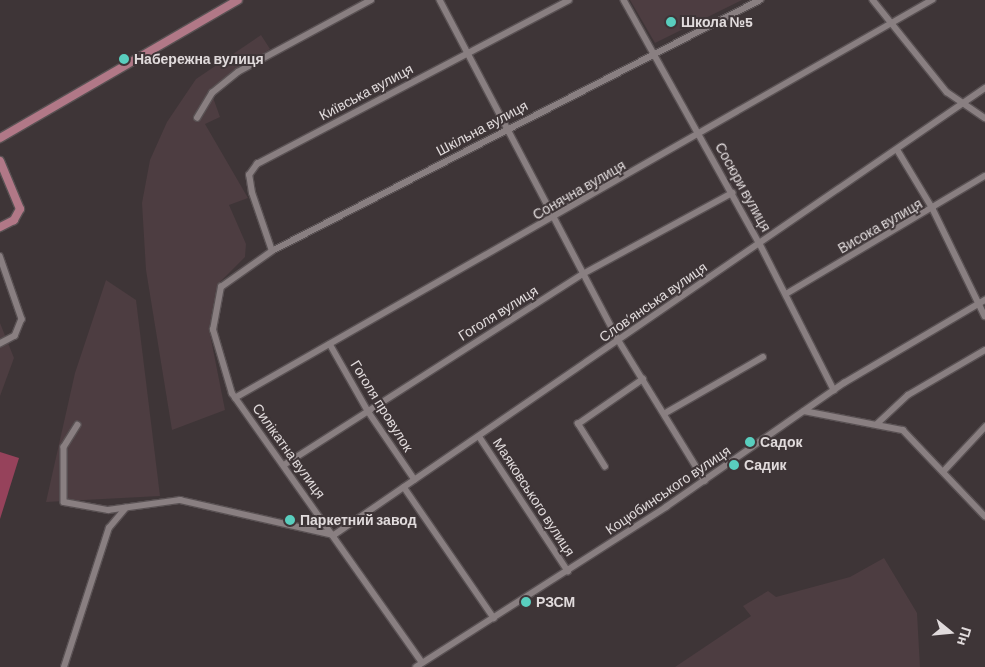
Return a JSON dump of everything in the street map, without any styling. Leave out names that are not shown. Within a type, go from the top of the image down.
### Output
[{"type":"main road","points":[[0,138],[238,0]]},
{"type":"main road","points":[[0,161],[20,209],[14,220],[0,227]]},
{"type":"street","points":[[198,118],[212,94],[238,72],[371,0]]},
{"type":"street","points":[[440,0],[509,128],[619,341],[705,481]]},
{"type":"street","name":"Київська вулиця","points":[[272,251],[252,193],[249,175],[257,164],[569,0]]},
{"type":"street","name":"Сосюри вулиця","points":[[624,0],[760,244],[834,390]]},
{"type":"street","name":"Шкільна вулиця","points":[[221,287],[272,251],[653,52],[760,0]]},
{"type":"street","points":[[873,0],[962,104],[985,118]]},
{"type":"street","name":"Сонячна вулиця","points":[[235,398],[555,218],[932,0]]},
{"type":"street","name":"Слов’янська вулиця","points":[[334,535],[985,88]]},
{"type":"street","points":[[897,149],[934,209],[982,302],[985,316]]},
{"type":"street","name":"Висока вулиця","points":[[786,294],[934,209],[985,176]]},
{"type":"street","name":"Гоголя вулиця","points":[[284,465],[583,274],[732,193]]},
{"type":"street","points":[[0,256],[22,319],[15,336],[0,344]]},
{"type":"street","name":"Силікатна вулиця","points":[[221,287],[214,330],[235,398],[334,535],[419,665]]},
{"type":"street","name":"Коцюбинського вулиця","points":[[419,665],[568,571],[705,481],[834,390],[982,302]]},
{"type":"street","name":"Гоголя провулок","points":[[330,344],[368,411],[415,480]]},
{"type":"street","points":[[877,424],[908,395],[985,350]]},
{"type":"street","points":[[664,414],[763,357]]},
{"type":"street","points":[[605,468],[578,424],[643,380]]},
{"type":"street","points":[[804,411],[903,430],[985,516]]},
{"type":"street","points":[[78,425],[64,447],[64,502],[108,510],[126,508],[139,502],[180,500],[334,535]]},
{"type":"street","points":[[943,472],[985,428]]},
{"type":"street","name":"Маяковського вулиця","points":[[479,436],[568,571]]},
{"type":"street","points":[[404,487],[494,618]]},
{"type":"street","points":[[64,667],[109,528],[126,508]]},
{"type":"shaded area","name":"Школа №5","points":[[630,0],[742,0],[655,43]]},
{"type":"shaded area","points":[[261,35],[270,49],[210,89],[220,117],[205,124],[248,198],[229,205],[246,244],[245,257],[219,283],[209,329],[225,410],[172,430],[146,270],[142,203],[150,160],[167,122],[196,79]]},
{"type":"shaded area","points":[[106,280],[136,300],[160,496],[46,502],[75,373]]},
{"type":"shaded area","points":[[0,323],[14,358],[0,396]]},
{"type":"shaded area","points":[[0,452],[19,458],[0,519]]},
{"type":"shaded area","points":[[884,558],[917,613],[920,667],[675,667],[751,616],[743,606],[768,591],[776,597],[850,577]]},
{"type":"place","name":"Школа №5","points":[[671,22]]},
{"type":"place","name":"Набережна вулиця","points":[[124,59]]},
{"type":"place","name":"Садок","points":[[750,442]]},
{"type":"place","name":"Садик","points":[[734,465]]},
{"type":"place","name":"Паркетний завод","points":[[290,520]]},
{"type":"place","name":"РЗСМ","points":[[526,602]]}]
